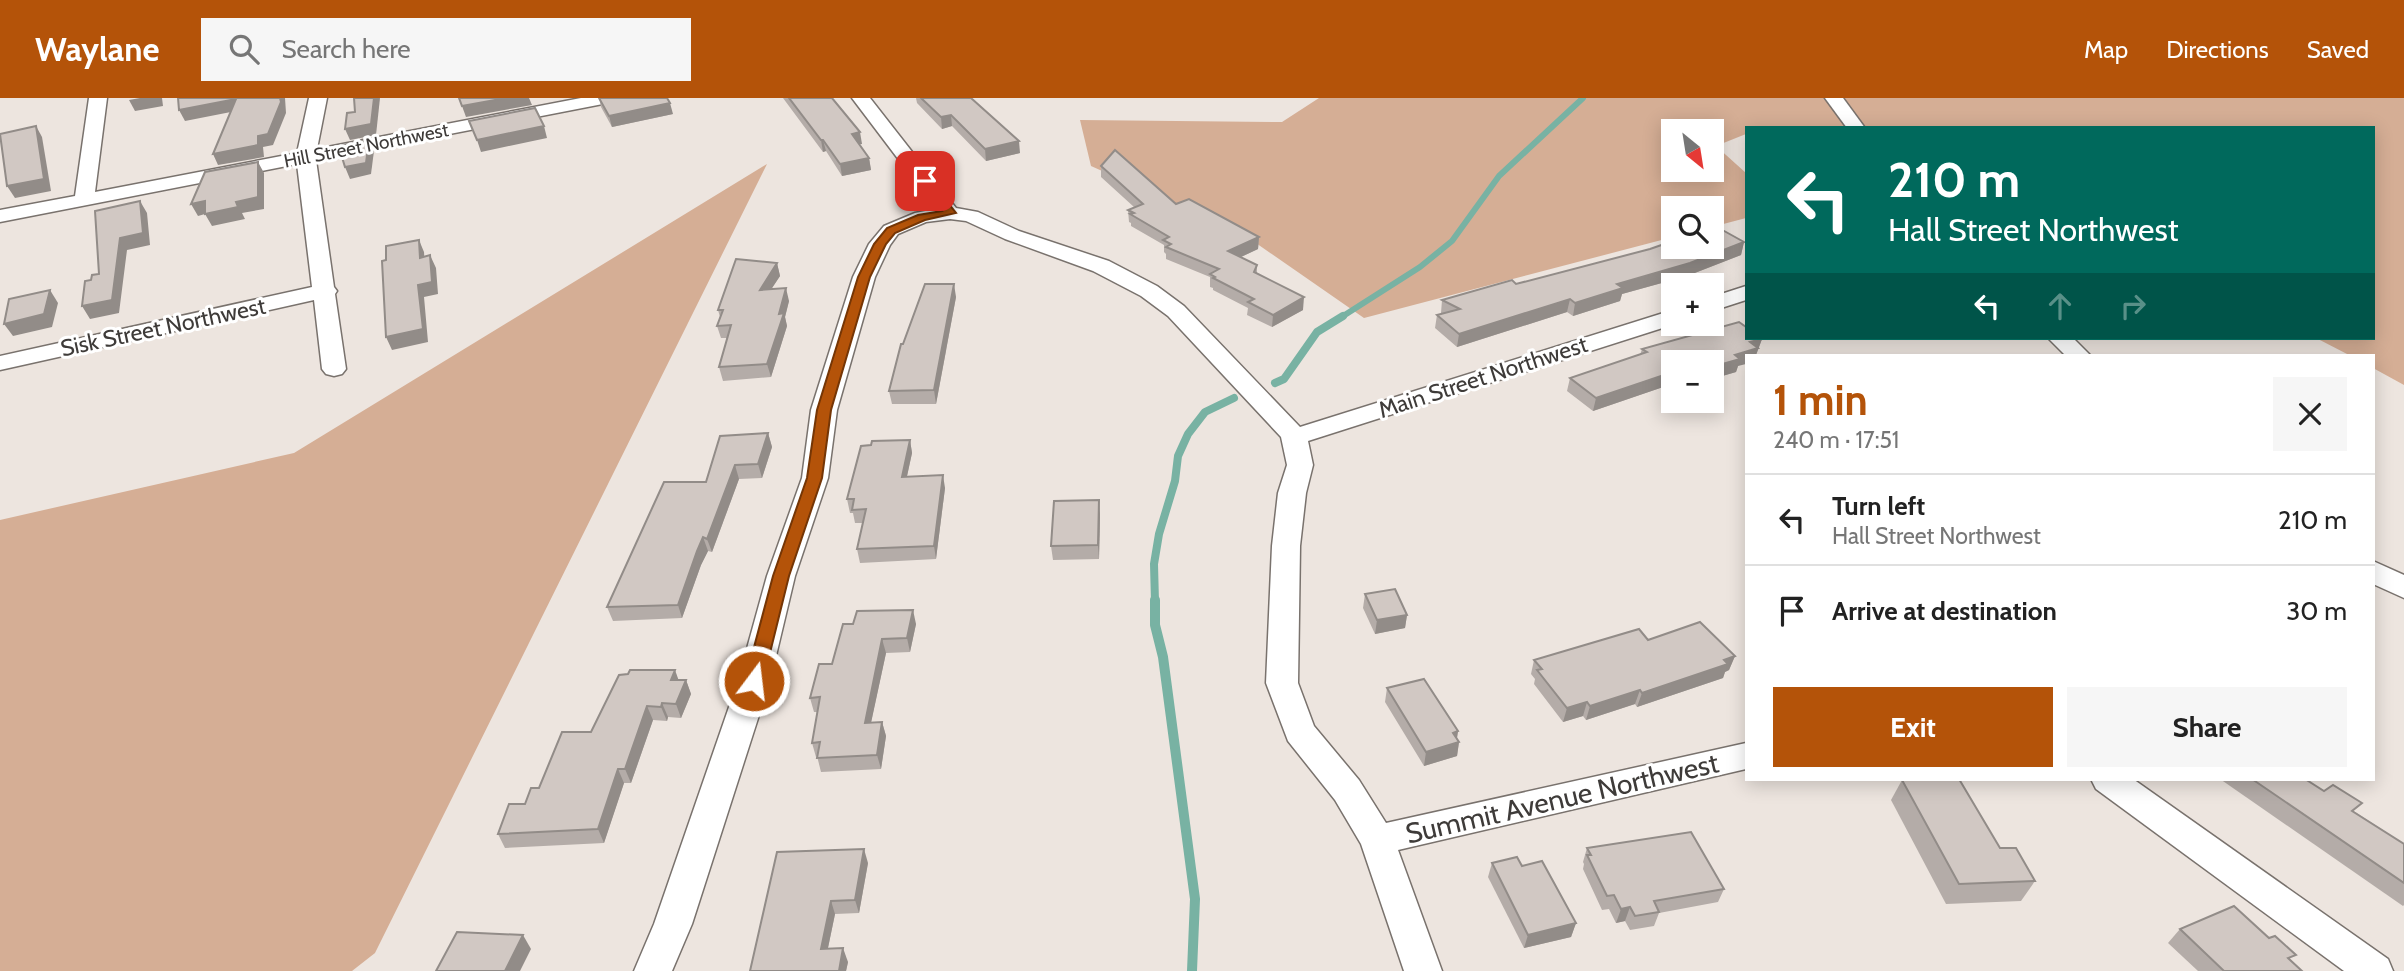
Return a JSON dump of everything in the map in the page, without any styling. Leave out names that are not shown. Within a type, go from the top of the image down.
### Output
[{"type":"street","points":[[84,200],[98,98]]},
{"type":"street","points":[[318,98],[306,157],[326,291],[334,369]]},
{"type":"street","name":"Hill Street Northwest","points":[[0,216],[608,98]]},
{"type":"street","points":[[861,98],[950,213]]},
{"type":"street","points":[[1834,98],[1855,126]]},
{"type":"street","points":[[653,971],[673,924],[754,681],[781,576],[815,478],[824,410],[864,277],[880,244],[891,230],[922,217],[950,213],[971,216],[1012,235],[1101,266],[1149,291],[1176,311],[1244,386],[1283,422],[1294,437],[1300,465],[1292,493],[1286,545],[1282,683],[1300,732],[1347,790],[1377,840],[1423,971]]},
{"type":"street","name":"Sisk Street Northwest","points":[[0,363],[326,291]]},
{"type":"street","points":[[1724,300],[1745,293]]},
{"type":"street","name":"Main Street Northwest","points":[[1294,437],[1661,321]]},
{"type":"street","points":[[2062,340],[2077,354]]},
{"type":"street","points":[[2375,572],[2404,588]]},
{"type":"street","name":"Summit Avenue Northwest","points":[[1377,840],[1745,756]]},
{"type":"street","points":[[2111,781],[2374,971]]},
{"type":"shaded area","points":[[1319,98],[2404,98],[2404,385],[2375,369],[2375,354],[2347,354],[2320,340],[2375,340],[2375,126],[1745,126],[1745,134],[1724,143],[1724,119],[1661,119],[1661,182],[1724,182],[1724,153],[1745,172],[1745,218],[1724,224],[1724,196],[1661,196],[1661,240],[1364,318],[1243,234],[1091,166],[1080,120],[1282,122]]},
{"type":"shaded area","points":[[767,164],[375,953],[352,971],[0,971],[0,520],[294,453]]},
{"type":"building","points":[[178,98],[280,98],[281,102],[268,134],[258,136],[258,145],[213,154],[236,99],[179,110]]},
{"type":"building","points":[[354,98],[374,98],[371,124],[345,129],[347,113],[355,112]]},
{"type":"building","points":[[459,98],[506,98],[462,106]]},
{"type":"building","points":[[599,98],[667,98],[670,103],[609,116]]},
{"type":"building","points":[[789,98],[832,98],[860,132],[852,134],[869,158],[840,164]]},
{"type":"building","points":[[921,98],[971,98],[1019,141],[985,149],[951,115],[941,117]]},
{"type":"building","points":[[535,108],[544,126],[477,140],[469,121]]},
{"type":"building","points":[[36,126],[44,179],[7,186],[0,134]]},
{"type":"building","points":[[369,140],[366,163],[345,167],[341,154],[342,145]]},
{"type":"building","points":[[1115,150],[1176,204],[1189,199],[1259,237],[1228,251],[1257,265],[1254,272],[1304,297],[1273,315],[1248,302],[1254,299],[1213,278],[1215,277],[1210,274],[1219,269],[1166,247],[1171,244],[1163,240],[1169,237],[1130,214],[1134,213],[1128,210],[1143,204],[1101,166]]},
{"type":"building","points":[[258,162],[258,197],[236,202],[238,207],[205,214],[205,201],[191,204],[205,172]]},
{"type":"building","points":[[140,201],[143,233],[120,238],[112,300],[82,306],[85,281],[91,280],[92,275],[99,274],[95,211]]},
{"type":"building","points":[[1724,231],[1744,242],[1724,250]]},
{"type":"building","points":[[419,240],[420,258],[430,255],[432,282],[418,285],[423,329],[386,337],[382,261],[386,260],[386,246]]},
{"type":"building","points":[[1661,245],[1661,259],[1700,259],[1617,284],[1623,288],[1575,303],[1570,299],[1459,334],[1437,315],[1460,309],[1442,300],[1512,280],[1516,284]]},
{"type":"building","points":[[736,259],[777,263],[760,290],[786,288],[779,314],[784,313],[767,364],[719,367],[731,325],[717,326],[723,310],[718,310]]},
{"type":"building","points":[[925,284],[954,284],[934,390],[889,391],[901,344]]},
{"type":"building","points":[[50,290],[44,314],[4,324],[9,299]]},
{"type":"building","points":[[1739,322],[1745,326],[1745,340],[1758,340],[1750,342],[1758,348],[1735,355],[1740,359],[1724,364],[1724,350],[1661,350],[1661,376],[1596,398],[1570,378],[1647,352],[1642,349],[1689,336],[1724,336],[1724,326]]},
{"type":"building","points":[[768,433],[758,464],[735,465],[707,539],[703,537],[697,551],[678,605],[607,607],[664,482],[706,482],[720,436]]},
{"type":"building","points":[[910,440],[902,477],[943,475],[934,546],[857,549],[866,509],[852,510],[854,499],[847,499],[861,446],[871,445],[872,441]]},
{"type":"building","points":[[1099,500],[1098,545],[1051,546],[1054,501]]},
{"type":"building","points":[[1395,589],[1407,615],[1377,620],[1365,594]]},
{"type":"building","points":[[913,610],[907,638],[882,639],[865,723],[882,722],[877,755],[817,758],[820,742],[812,743],[820,697],[810,698],[819,664],[832,664],[843,624],[853,624],[857,611]]},
{"type":"building","points":[[1700,622],[1735,656],[1724,660],[1728,664],[1642,693],[1640,690],[1590,706],[1587,702],[1567,708],[1537,670],[1542,669],[1534,660],[1639,629],[1648,640]]},
{"type":"building","points":[[630,670],[675,670],[671,680],[686,680],[676,704],[647,706],[625,769],[618,769],[598,829],[498,834],[509,804],[525,804],[531,788],[539,788],[562,732],[591,732],[619,675],[628,674]]},
{"type":"building","points":[[1424,679],[1458,731],[1453,733],[1459,742],[1426,752],[1387,688]]},
{"type":"building","points":[[1903,781],[1960,781],[2000,848],[2016,848],[2035,881],[1959,884]]},
{"type":"building","points":[[2255,781],[2308,781],[2324,791],[2333,785],[2362,803],[2352,811],[2404,844],[2404,883]]},
{"type":"building","points":[[1691,832],[1724,889],[1654,901],[1659,912],[1635,916],[1630,907],[1621,909],[1614,895],[1607,896],[1587,855],[1591,855],[1587,848]]},
{"type":"building","points":[[864,849],[855,900],[831,901],[821,949],[843,948],[839,971],[750,971],[777,852]]},
{"type":"building","points":[[1517,857],[1522,866],[1542,861],[1576,923],[1528,935],[1492,863]]},
{"type":"building","points":[[2234,906],[2269,938],[2275,936],[2296,955],[2288,958],[2302,971],[2224,971],[2180,929]]},
{"type":"building","points":[[457,932],[523,935],[505,971],[436,971]]},
{"type":"waterway","points":[[1340,318],[1420,267],[1452,241],[1499,176],[1583,98]]},
{"type":"waterway","points":[[1275,383],[1284,379],[1317,332],[1343,316]]},
{"type":"waterway","points":[[1155,602],[1154,564],[1159,534],[1175,481],[1178,456],[1188,434],[1205,412],[1234,398]]},
{"type":"waterway","points":[[1155,602],[1155,625],[1163,657],[1195,899],[1192,971]]},
{"type":"route","points":[[754,681],[781,576],[815,478],[824,410],[864,277],[880,244],[891,230],[922,217],[950,213],[925,181]]}]
